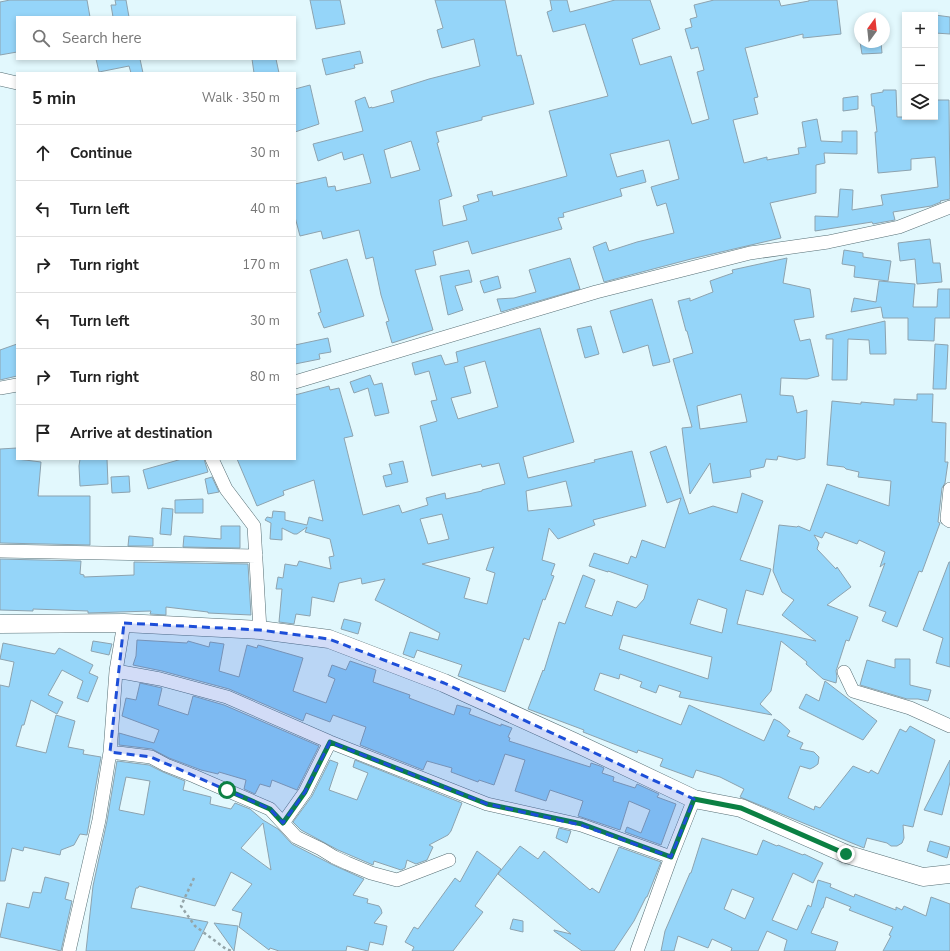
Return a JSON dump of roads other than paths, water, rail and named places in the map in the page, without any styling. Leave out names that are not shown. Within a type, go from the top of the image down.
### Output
[{"type":"street","points":[[0,79],[16,83]]},
{"type":"street","points":[[296,382],[596,292],[750,253],[828,242],[898,227],[950,207]]},
{"type":"street","points":[[0,388],[16,385]]},
{"type":"street","points":[[212,460],[226,489],[254,526],[260,630]]},
{"type":"street","points":[[950,489],[947,519],[950,521]]},
{"type":"street","points":[[0,551],[256,556]]},
{"type":"street","points":[[69,951],[98,820],[110,752],[116,671],[124,622]]},
{"type":"street","points":[[0,624],[124,622],[260,630],[329,639],[444,683],[694,799],[741,808],[846,854],[923,877],[950,874]]},
{"type":"street","points":[[116,671],[160,679],[227,697],[330,742],[487,804],[582,824],[671,857]]},
{"type":"street","points":[[844,672],[853,691],[910,708],[950,726]]},
{"type":"street","points":[[283,823],[305,792],[330,742]]},
{"type":"street","points":[[110,752],[151,757],[166,766],[194,776],[270,809],[296,837],[334,857],[371,873],[397,880],[449,860]]},
{"type":"street","points":[[637,951],[694,799]]}]
